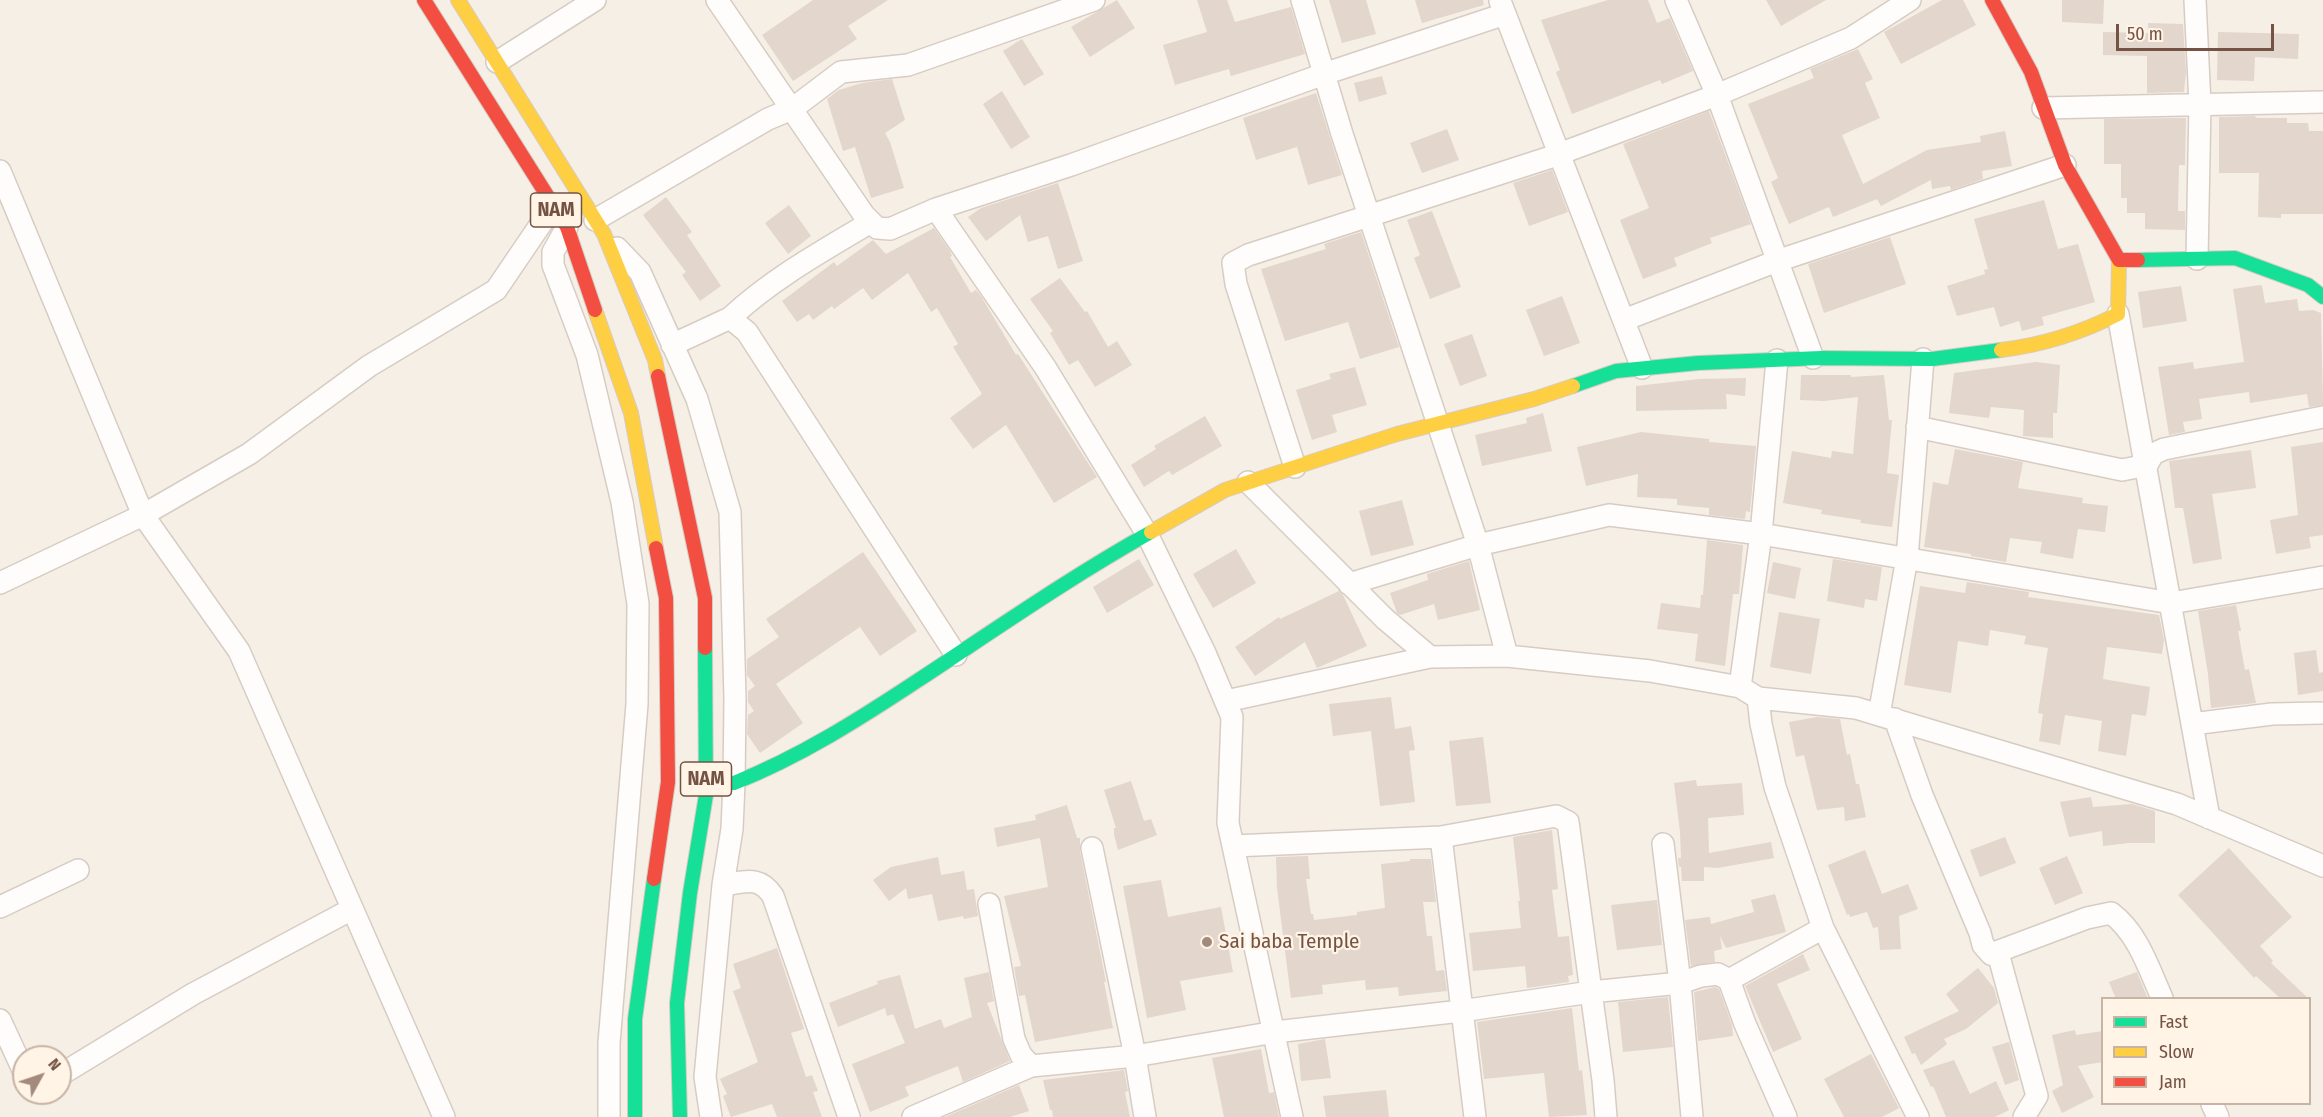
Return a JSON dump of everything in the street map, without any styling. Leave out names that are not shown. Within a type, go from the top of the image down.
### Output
[{"type":"main road","name":"NAM","points":[[424,0],[567,227],[631,413],[637,444],[666,598],[668,782],[635,1018],[635,1117]]},
{"type":"main road","name":"NAM","points":[[458,0],[600,227],[655,360],[705,598],[706,795],[690,893],[677,1003],[680,1117]]},
{"type":"main road","points":[[735,783],[783,762],[871,711],[1147,534],[1225,490],[1248,482],[1397,434],[1534,399],[1616,370],[1813,358],[1923,359],[2033,346],[2092,327],[2118,314],[2119,260],[2065,165],[2031,72],[1992,0]]},
{"type":"main road","points":[[2119,260],[2235,258],[2308,285],[2323,297]]},
{"type":"street","points":[[497,62],[596,0]]},
{"type":"street","points":[[717,0],[864,215],[877,228],[890,229],[936,209],[1071,165],[1502,7],[1642,368]]},
{"type":"street","points":[[711,1117],[705,1077],[735,783],[730,512],[697,399],[640,272],[600,227],[768,119],[792,109],[841,72],[908,65],[1094,0]]},
{"type":"street","points":[[1302,0],[1324,74],[1478,544],[1507,656]]},
{"type":"street","points":[[1676,0],[1717,95],[1813,358]]},
{"type":"street","points":[[1295,467],[1236,284],[1233,263],[1248,255],[1560,153],[1717,95],[1851,38],[1910,0]]},
{"type":"street","points":[[2195,0],[2200,104],[2197,259]]},
{"type":"street","points":[[2043,108],[2323,102]]},
{"type":"street","points":[[1624,320],[1777,261],[2065,165]]},
{"type":"street","points":[[0,171],[142,515],[239,651],[444,1117]]},
{"type":"street","points":[[0,582],[142,515],[249,454],[369,366],[496,290],[553,206]]},
{"type":"street","points":[[936,209],[1045,367],[1147,534],[1206,653],[1233,717],[1228,823],[1292,1117]]},
{"type":"street","points":[[672,345],[730,318],[754,296],[871,222]]},
{"type":"street","points":[[567,227],[555,247],[553,264],[587,355],[622,502],[638,604],[638,704],[609,1043],[607,1116]]},
{"type":"street","points":[[2118,314],[2210,818]]},
{"type":"street","points":[[730,318],[747,332],[956,655]]},
{"type":"street","points":[[1923,359],[1907,558],[1887,717],[1923,795],[1983,945],[1990,954],[1998,953],[2086,918],[2111,913],[2122,921],[2135,939],[2162,997]]},
{"type":"street","points":[[1777,360],[1749,693],[1761,724],[1776,787],[1823,927],[1918,1117]]},
{"type":"street","points":[[2147,465],[2153,454],[2164,449],[2323,417]]},
{"type":"street","points":[[1917,427],[2122,470],[2147,465]]},
{"type":"street","points":[[1248,482],[1385,619],[1430,657]]},
{"type":"street","points":[[1349,584],[1478,544],[1609,515],[1761,534],[2170,603],[2323,577]]},
{"type":"street","points":[[1226,701],[1430,657],[1507,656],[1650,671],[1749,693],[1856,708],[2177,804],[2323,866]]},
{"type":"street","points":[[2192,724],[2272,714],[2323,713]]},
{"type":"street","points":[[1233,846],[1441,837],[1556,816],[1568,822],[1606,1117]]},
{"type":"street","points":[[1441,837],[1475,1117]]},
{"type":"street","points":[[1663,844],[1680,983],[1692,1117]]},
{"type":"street","points":[[1092,848],[1135,1056],[1145,1117]]},
{"type":"street","points":[[0,907],[78,870]]},
{"type":"street","points":[[723,885],[754,881],[766,886],[773,896],[849,1117]]},
{"type":"street","points":[[989,904],[1014,1039],[1021,1055],[1031,1066]]},
{"type":"street","points":[[72,1068],[193,994],[352,909]]},
{"type":"street","points":[[1729,980],[1823,927]]},
{"type":"street","points":[[1998,953],[2037,1096],[2024,1117]]},
{"type":"street","points":[[913,1117],[1031,1066],[1135,1056],[1275,1032],[1680,983],[1718,974],[1729,980],[1745,1024],[1786,1117]]},
{"type":"street","points":[[0,1020],[12,1046]]},
{"type":"building","points":[[813,0],[888,0],[848,26],[857,39],[793,81],[762,35]]},
{"type":"building","points":[[1117,0],[1135,28],[1090,57],[1071,27]]},
{"type":"building","points":[[1197,0],[1227,0],[1235,22],[1291,7],[1305,54],[1231,76],[1229,69],[1175,85],[1163,45],[1207,32]]},
{"type":"building","points":[[1329,0],[1366,0],[1376,34],[1342,43]]},
{"type":"building","points":[[1415,0],[1483,0],[1484,5],[1422,23]]},
{"type":"building","points":[[1608,0],[1648,0],[1657,23],[1670,18],[1693,71],[1662,84],[1660,80],[1572,114],[1556,72],[1560,70],[1541,20]]},
{"type":"building","points":[[1766,0],[1826,0],[1781,26]]},
{"type":"building","points":[[1942,0],[1963,0],[1976,25],[1901,64],[1884,32]]},
{"type":"building","points":[[2062,0],[2104,0],[2103,24],[2062,22]]},
{"type":"building","points":[[2148,23],[2183,24],[2186,71],[2184,92],[2147,93],[2147,56],[2103,55],[2103,32],[2148,33]]},
{"type":"building","points":[[2218,32],[2299,34],[2298,59],[2255,57],[2254,81],[2217,80]]},
{"type":"building","points":[[1022,39],[1044,74],[1024,86],[1003,51]]},
{"type":"building","points":[[1858,49],[1873,79],[1865,83],[1880,118],[1842,135],[1863,184],[1927,150],[1981,142],[1980,136],[2005,131],[2012,166],[1982,171],[1983,179],[1951,190],[1950,186],[1932,189],[1931,180],[1881,206],[1877,199],[1833,217],[1829,207],[1789,224],[1771,182],[1778,178],[1748,104],[1814,78],[1810,69]]},
{"type":"building","points":[[1382,76],[1387,94],[1359,102],[1354,83]]},
{"type":"building","points":[[892,79],[905,120],[885,133],[904,188],[871,198],[855,147],[843,151],[827,99],[839,90],[862,83]]},
{"type":"building","points":[[1002,91],[1030,137],[1011,149],[983,104]]},
{"type":"building","points":[[1316,93],[1342,175],[1308,185],[1297,147],[1256,160],[1243,118]]},
{"type":"building","points":[[1709,111],[1751,224],[1710,238],[1712,243],[1674,258],[1677,266],[1643,279],[1620,220],[1649,208],[1623,144]]},
{"type":"building","points":[[2255,116],[2256,118],[2287,118],[2287,123],[2308,123],[2309,131],[2323,131],[2323,214],[2281,214],[2281,218],[2258,217],[2259,173],[2219,173],[2219,117]]},
{"type":"building","points":[[2186,118],[2185,165],[2179,165],[2178,211],[2185,211],[2185,230],[2145,229],[2145,213],[2127,213],[2127,198],[2121,198],[2121,164],[2104,164],[2104,119]]},
{"type":"building","points":[[1447,129],[1459,160],[1422,173],[1410,143]]},
{"type":"building","points":[[1552,170],[1568,212],[1529,226],[1513,183]]},
{"type":"building","points":[[1058,183],[1083,261],[1058,269],[1048,236],[1028,242],[1020,215],[986,241],[968,217],[981,208]]},
{"type":"building","points":[[666,197],[692,232],[687,235],[721,286],[700,301],[682,275],[686,272],[643,215]]},
{"type":"building","points":[[2044,200],[2058,249],[2078,244],[2095,302],[2042,317],[2044,325],[2022,331],[2019,321],[2000,327],[1994,307],[1957,316],[1947,286],[1985,274],[1984,270],[1988,269],[1974,219]]},
{"type":"building","points":[[789,205],[811,236],[788,254],[765,223]]},
{"type":"building","points":[[1432,211],[1461,287],[1430,299],[1414,258],[1420,255],[1407,220]]},
{"type":"building","points":[[934,228],[950,251],[952,256],[950,257],[971,293],[976,290],[981,296],[1016,355],[1018,354],[1097,477],[1054,503],[1006,425],[973,449],[950,418],[982,394],[953,347],[958,344],[937,308],[931,312],[908,273],[872,300],[863,288],[834,309],[832,306],[813,320],[809,314],[797,322],[782,301],[834,262],[837,266],[873,240],[886,254]]},
{"type":"building","points":[[1361,232],[1399,347],[1360,359],[1348,322],[1285,341],[1261,269],[1326,249],[1324,244]]},
{"type":"building","points":[[1890,237],[1906,284],[1824,313],[1808,264]]},
{"type":"building","points":[[1060,278],[1085,312],[1087,311],[1108,347],[1117,341],[1132,365],[1095,387],[1078,360],[1069,365],[1050,333],[1053,331],[1030,299]]},
{"type":"building","points":[[2260,285],[2265,303],[2297,299],[2299,311],[2313,310],[2321,313],[2323,405],[2309,407],[2307,394],[2250,403],[2249,392],[2199,399],[2202,419],[2183,422],[2185,432],[2169,435],[2158,367],[2193,362],[2194,369],[2244,362],[2233,289]]},
{"type":"building","points":[[2181,286],[2187,321],[2143,328],[2138,292]]},
{"type":"building","points":[[1562,296],[1580,343],[1544,356],[1526,310]]},
{"type":"building","points":[[1472,334],[1487,376],[1460,386],[1444,344]]},
{"type":"building","points":[[2036,362],[2060,365],[2057,413],[2053,413],[2053,438],[2023,436],[2024,410],[1991,407],[1989,418],[1949,413],[1954,373]]},
{"type":"building","points":[[1355,367],[1367,405],[1332,415],[1337,432],[1312,440],[1296,390],[1331,379],[1329,374]]},
{"type":"building","points":[[1801,375],[1851,375],[1851,377],[1884,375],[1889,420],[1892,420],[1887,473],[1899,475],[1892,527],[1860,523],[1861,520],[1821,514],[1822,510],[1783,503],[1792,451],[1831,458],[1832,451],[1853,454],[1858,397],[1824,401],[1800,400]]},
{"type":"building","points":[[1746,378],[1745,396],[1726,394],[1727,409],[1636,411],[1636,386],[1699,379]]},
{"type":"building","points":[[1543,413],[1552,451],[1482,466],[1475,435],[1527,423],[1526,418]]},
{"type":"building","points":[[1205,416],[1222,446],[1172,475],[1169,471],[1144,487],[1131,465],[1156,449],[1154,446]]},
{"type":"building","points":[[1641,432],[1756,446],[1750,512],[1746,511],[1745,519],[1709,515],[1709,508],[1677,505],[1677,499],[1637,497],[1638,474],[1586,486],[1577,447]]},
{"type":"building","points":[[2323,442],[2323,535],[2309,537],[2311,548],[2276,554],[2270,520],[2298,515],[2291,447]]},
{"type":"building","points":[[1955,449],[2023,462],[2018,488],[2083,498],[2082,503],[2108,506],[2105,532],[2078,529],[2073,559],[2040,553],[2042,542],[2010,538],[2006,562],[1924,547],[1933,482],[1948,485]]},
{"type":"building","points":[[2251,450],[2256,488],[2212,494],[2222,559],[2193,564],[2183,508],[2175,508],[2169,461]]},
{"type":"building","points":[[1402,500],[1414,545],[1371,556],[1359,511]]},
{"type":"building","points":[[1707,540],[1743,545],[1739,594],[1733,594],[1725,666],[1695,661],[1698,634],[1657,629],[1661,603],[1700,608]]},
{"type":"building","points":[[1236,549],[1256,583],[1213,608],[1193,574]]},
{"type":"building","points":[[863,552],[917,631],[880,656],[860,627],[776,684],[803,723],[760,753],[747,734],[748,715],[754,711],[748,702],[748,691],[755,686],[747,675],[747,659],[779,637],[766,619]]},
{"type":"building","points":[[1139,559],[1154,585],[1107,613],[1093,587]]},
{"type":"building","points":[[1833,559],[1882,567],[1877,601],[1865,599],[1864,608],[1827,601]]},
{"type":"building","points":[[1469,561],[1480,610],[1438,620],[1434,604],[1400,615],[1397,613],[1390,593],[1428,580],[1427,574]]},
{"type":"building","points":[[1773,562],[1801,568],[1795,599],[1767,593]]},
{"type":"building","points":[[1967,582],[2029,592],[2028,597],[2159,615],[2164,640],[2162,654],[2107,647],[2103,679],[2150,687],[2146,716],[2132,714],[2126,756],[2098,751],[2102,721],[2065,715],[2060,745],[2039,741],[2043,714],[2038,713],[2048,648],[2024,644],[2026,636],[1990,630],[1988,646],[1958,641],[1951,693],[1904,685],[1920,586],[1965,593]]},
{"type":"building","points":[[1339,591],[1367,646],[1317,668],[1305,642],[1255,676],[1235,647],[1279,617],[1280,619]]},
{"type":"building","points":[[2236,605],[2245,670],[2249,669],[2256,703],[2211,708],[2198,611]]},
{"type":"building","points":[[1779,612],[1820,619],[1811,674],[1770,667]]},
{"type":"building","points":[[2316,650],[2319,673],[2323,672],[2323,691],[2298,695],[2294,653]]},
{"type":"building","points":[[1391,697],[1395,729],[1411,726],[1415,750],[1409,751],[1415,802],[1380,806],[1371,731],[1333,736],[1329,704]]},
{"type":"building","points":[[1817,717],[1840,719],[1847,755],[1850,754],[1866,817],[1845,821],[1844,807],[1817,810],[1804,755],[1796,757],[1789,722]]},
{"type":"building","points":[[1483,737],[1491,803],[1456,806],[1449,741]]},
{"type":"building","points":[[1696,780],[1697,786],[1742,783],[1744,815],[1708,818],[1709,853],[1771,842],[1774,858],[1718,868],[1704,867],[1704,881],[1682,881],[1678,858],[1681,858],[1680,832],[1674,783]]},
{"type":"building","points":[[1131,781],[1144,821],[1151,819],[1157,835],[1118,850],[1114,835],[1114,828],[1116,828],[1104,790]]},
{"type":"building","points":[[2091,797],[2093,807],[2132,804],[2155,811],[2155,843],[2103,846],[2102,831],[2069,837],[2060,802]]},
{"type":"building","points":[[1067,805],[1077,838],[1080,838],[1080,851],[1113,1028],[1035,1042],[1025,995],[1019,996],[1014,967],[1021,966],[1004,896],[1048,887],[1040,838],[997,847],[994,828],[1036,820],[1035,815]]},
{"type":"building","points":[[1552,830],[1558,889],[1552,890],[1558,937],[1569,936],[1573,975],[1568,976],[1569,982],[1527,988],[1525,966],[1473,971],[1469,933],[1521,928],[1513,837]]},
{"type":"building","points":[[2005,837],[2016,863],[1980,877],[1970,850]]},
{"type":"building","points":[[2229,848],[2292,917],[2260,946],[2273,961],[2271,963],[2307,997],[2279,997],[2256,976],[2254,978],[2178,895]]},
{"type":"building","points":[[1865,850],[1882,894],[1908,884],[1918,909],[1899,916],[1901,949],[1880,950],[1878,927],[1873,928],[1867,912],[1850,917],[1849,914],[1847,915],[1828,865]]},
{"type":"building","points":[[1308,856],[1310,879],[1306,879],[1314,920],[1357,915],[1357,912],[1385,908],[1381,864],[1410,861],[1410,859],[1431,859],[1436,902],[1423,902],[1427,936],[1432,936],[1436,971],[1444,970],[1447,991],[1399,996],[1398,987],[1366,990],[1365,980],[1322,985],[1323,994],[1291,998],[1277,888],[1276,857]]},
{"type":"building","points":[[2067,856],[2083,893],[2055,905],[2039,868]]},
{"type":"building","points":[[938,857],[941,875],[964,871],[967,890],[974,889],[978,916],[964,919],[963,916],[938,921],[932,894],[908,899],[906,888],[889,901],[873,880],[891,867]]},
{"type":"building","points":[[1161,880],[1168,917],[1221,907],[1233,972],[1180,981],[1186,1010],[1147,1018],[1123,886]]},
{"type":"building","points":[[1775,894],[1786,932],[1726,948],[1720,936],[1722,949],[1714,951],[1715,962],[1691,966],[1685,920],[1710,917],[1711,924],[1754,912],[1751,900]]},
{"type":"building","points":[[1657,900],[1662,945],[1617,950],[1611,905]]},
{"type":"building","points":[[777,948],[804,1029],[791,1033],[806,1077],[812,1075],[818,1091],[813,1092],[822,1117],[777,1117],[772,1104],[731,1117],[723,1096],[727,1094],[720,1079],[758,1062],[733,991],[741,988],[733,964]]},
{"type":"building","points":[[1803,954],[1810,970],[1777,984],[1802,1039],[1773,1052],[1745,986]]},
{"type":"building","points":[[1978,968],[1994,988],[1998,1003],[1966,1029],[1944,1039],[1947,1044],[1921,1065],[1915,1053],[1912,1054],[1904,1037],[1959,1011],[1946,994]]},
{"type":"building","points":[[989,972],[994,1001],[987,1003],[1010,1061],[963,1082],[958,1066],[905,1087],[909,1096],[870,1112],[852,1064],[905,1043],[893,1014],[887,1016],[885,1008],[838,1027],[829,1003],[878,984],[877,981],[900,975],[915,1029],[941,1019],[944,1028],[972,1017],[964,978]]},
{"type":"building","points":[[2137,972],[2147,997],[2115,997],[2109,982]]},
{"type":"building","points":[[1715,987],[1719,989],[1732,1025],[1733,1036],[1698,1041],[1694,992]]},
{"type":"building","points":[[1668,997],[1673,1047],[1623,1052],[1618,1002]]},
{"type":"building","points":[[1572,1008],[1579,1071],[1582,1070],[1587,1115],[1549,1117],[1544,1073],[1484,1079],[1477,1022]]},
{"type":"building","points":[[2075,1030],[2076,1035],[2101,1031],[2101,1062],[2078,1066],[2094,1097],[2062,1113],[2052,1091],[2063,1085],[2052,1035]]},
{"type":"building","points":[[1325,1039],[1331,1078],[1301,1081],[1298,1044]]},
{"type":"building","points":[[2009,1042],[2019,1080],[2005,1085],[1992,1047]]},
{"type":"building","points":[[1261,1049],[1269,1093],[1274,1092],[1279,1117],[1224,1117],[1212,1058]]},
{"type":"building","points":[[1871,1054],[1899,1108],[1882,1117],[1844,1117],[1824,1079]]},
{"type":"building","points":[[1954,1060],[1970,1094],[1996,1081],[2009,1110],[1995,1117],[1946,1117],[1933,1086],[1931,1087],[1923,1070]]},
{"type":"building","points":[[1124,1070],[1130,1117],[1053,1117],[1043,1080]]},
{"type":"building","points":[[1019,1085],[1029,1111],[1010,1117],[945,1117]]},
{"type":"building","points":[[1386,1090],[1389,1117],[1326,1117],[1323,1096]]},
{"type":"traffic: fast","points":[[2138,260],[2235,258],[2308,285],[2323,297]]},
{"type":"traffic: fast","points":[[1573,386],[1616,371],[1698,363],[1821,358],[1932,359],[2001,350]]},
{"type":"traffic: fast","points":[[734,783],[783,761],[853,722],[1063,585],[1151,532]]},
{"type":"traffic: fast","points":[[680,1117],[677,1003],[690,893],[706,795],[705,648]]},
{"type":"traffic: fast","points":[[635,1117],[635,1019],[654,879]]},
{"type":"traffic: slow","points":[[458,0],[604,234],[655,360],[658,376]]},
{"type":"traffic: slow","points":[[2001,350],[2061,337],[2118,314],[2119,260]]},
{"type":"traffic: slow","points":[[595,310],[631,413],[656,548]]},
{"type":"traffic: slow","points":[[1151,532],[1225,490],[1397,434],[1534,399],[1573,386]]},
{"type":"traffic: jam","points":[[424,0],[567,227],[595,310]]},
{"type":"traffic: jam","points":[[1992,0],[2031,72],[2065,165],[2119,260],[2138,260]]},
{"type":"traffic: jam","points":[[658,376],[705,598],[705,648]]},
{"type":"traffic: jam","points":[[654,879],[668,782],[666,598],[656,548]]},
{"type":"place","name":"Sai baba Temple","points":[[1207,942]]}]
